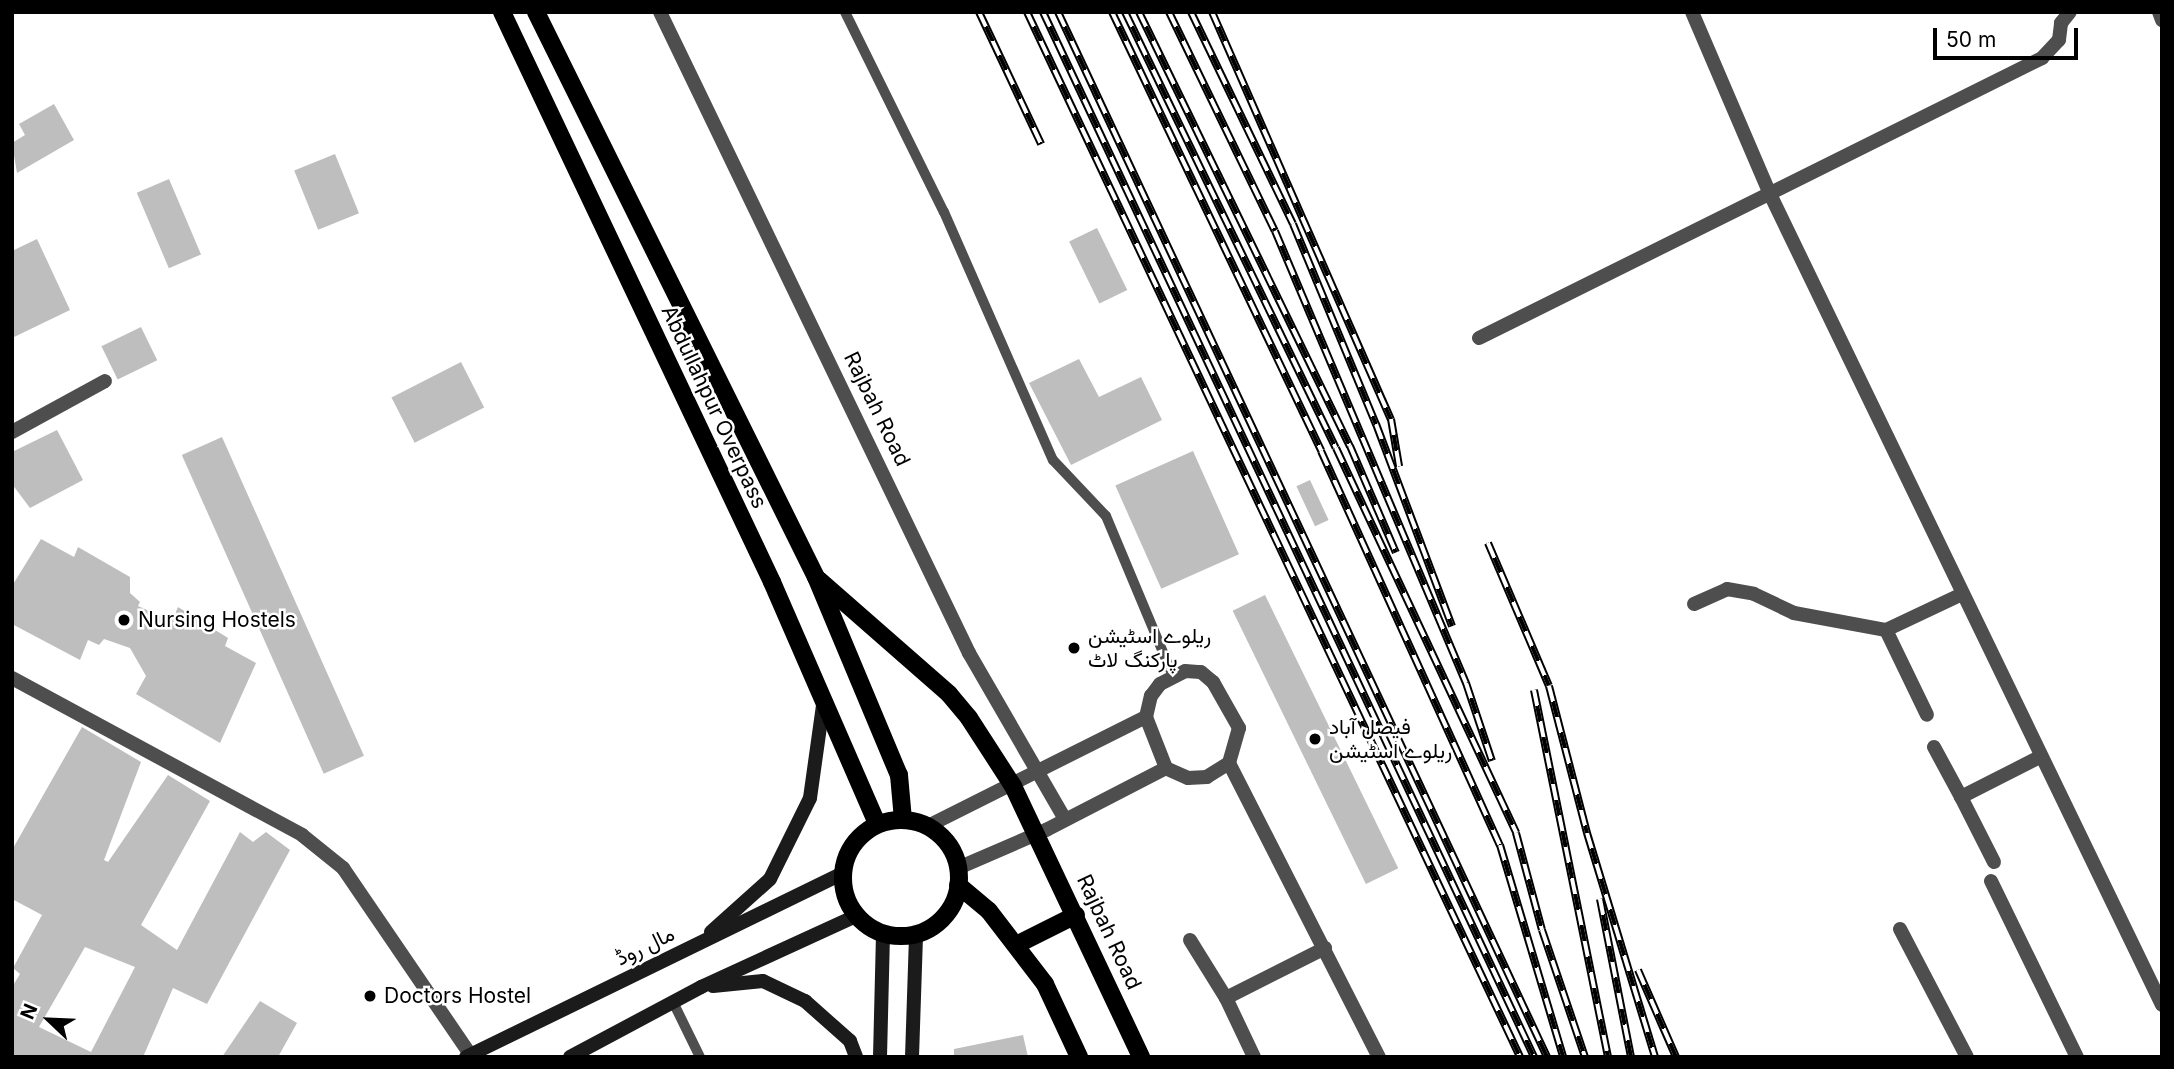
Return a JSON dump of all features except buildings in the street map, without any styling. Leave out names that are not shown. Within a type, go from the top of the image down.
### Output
[{"type":"main road","name":"Abdullahpur Overpass","points":[[502,12],[824,699],[877,824]]},
{"type":"main road","name":"Abdullahpur Overpass","points":[[536,12],[816,577],[899,775],[903,820]]},
{"type":"main road","name":"Rajbah Road","points":[[816,577],[949,694],[1013,786],[1141,1057]]},
{"type":"main road","points":[[696,944],[770,879],[813,791],[824,699]]},
{"type":"main road","points":[[903,820],[928,826],[953,851],[958,877],[944,917],[916,934],[883,934],[856,916],[843,888],[843,873],[853,844],[877,824],[903,820]]},
{"type":"main road","name":"مال روڈ","points":[[470,1056],[843,873]]},
{"type":"main road","points":[[958,877],[1045,984],[1079,1057]]},
{"type":"main road","points":[[1016,946],[1076,915]]},
{"type":"main road","points":[[570,1057],[674,1004],[701,987],[856,916]]},
{"type":"main road","points":[[880,1057],[883,934]]},
{"type":"main road","points":[[912,1057],[916,934]]},
{"type":"main road","points":[[701,987],[763,981],[805,1001],[849,1041],[856,1057]]},
{"type":"street","name":"Rajbah Road","points":[[660,12],[969,653],[1065,819]]},
{"type":"street","points":[[1692,12],[1769,192],[1960,595],[2162,1005]]},
{"type":"street","points":[[2159,12],[2162,20]]},
{"type":"street","points":[[1479,338],[2042,58],[2059,40],[2066,17]]},
{"type":"street","points":[[12,432],[105,381]]},
{"type":"street","points":[[1694,604],[1727,590],[1754,594],[1794,613],[1886,630],[1960,595]]},
{"type":"street","points":[[1886,630],[1927,715]]},
{"type":"street","points":[[1200,672],[1224,695],[1239,728],[1229,763],[1219,772],[1198,778],[1175,775],[1166,768],[1146,718],[1151,696],[1172,674],[1200,672]]},
{"type":"street","points":[[12,678],[302,835],[343,868],[470,1056]]},
{"type":"street","points":[[928,826],[1146,718]]},
{"type":"street","points":[[1934,747],[1994,862]]},
{"type":"street","points":[[1961,797],[2040,757]]},
{"type":"street","points":[[1229,763],[1379,1057]]},
{"type":"street","points":[[958,877],[1036,833],[1166,768]]},
{"type":"street","points":[[1991,881],[2077,1057]]},
{"type":"street","points":[[1900,929],[1967,1057]]},
{"type":"street","points":[[1190,940],[1226,999],[1254,1057]]},
{"type":"street","points":[[1226,999],[1325,948]]},
{"type":"lane","points":[[845,12],[944,212],[1053,460],[1106,516],[1172,674]]},
{"type":"lane","points":[[674,1004],[702,1057]]},
{"type":"railway","points":[[979,12],[1041,144]]},
{"type":"railway","points":[[1027,12],[1520,1057]]},
{"type":"railway","points":[[1043,12],[1534,1057]]},
{"type":"railway","points":[[1058,12],[1547,1057]]},
{"type":"railway","points":[[1112,12],[1321,451],[1500,845],[1563,1057]]},
{"type":"railway","points":[[1125,12],[1336,448],[1516,833],[1542,930],[1585,1057]]},
{"type":"railway","points":[[1139,12],[1350,446],[1396,553]]},
{"type":"railway","points":[[1169,12],[1275,231],[1466,683],[1492,761]]},
{"type":"railway","points":[[1191,12],[1293,224],[1376,424],[1452,626]]},
{"type":"railway","points":[[1212,12],[1391,419],[1399,466]]},
{"type":"railway","points":[[1488,543],[1549,686],[1587,833],[1655,1057]]},
{"type":"railway","points":[[1534,690],[1608,1057]]},
{"type":"railway","points":[[1600,899],[1631,1057]]},
{"type":"railway","points":[[1638,970],[1676,1057]]},
{"type":"place","name":"Nursing Hostels","points":[[124,620]]},
{"type":"place","name":"ریلوے اسٹیشن پارکنگ لاٹ","points":[[1074,648]]},
{"type":"place","name":"فیصل آباد ریلوے اسٹیشن","points":[[1315,739]]},
{"type":"place","name":"Doctors Hostel","points":[[370,996]]}]
